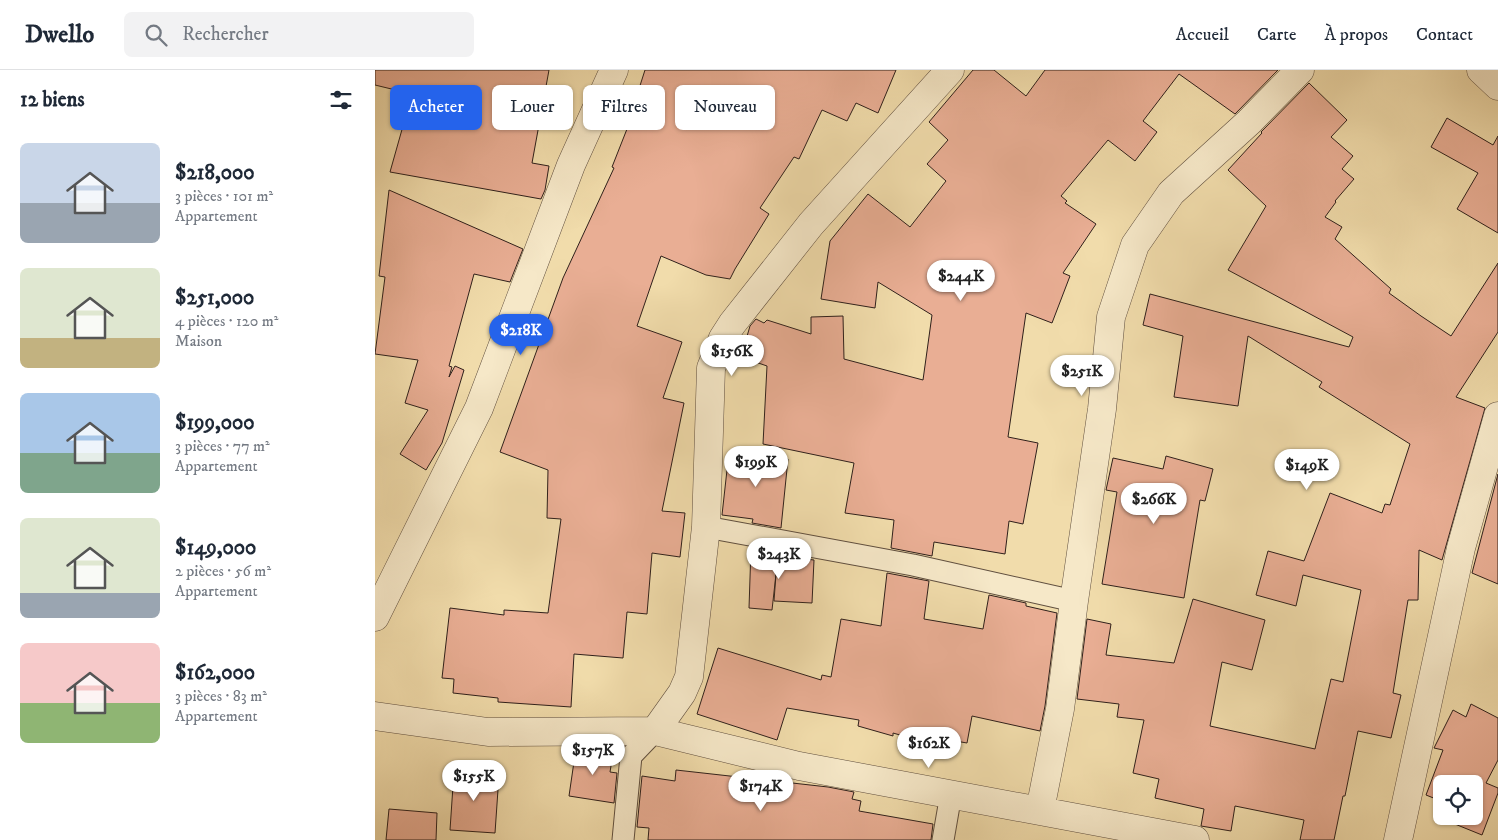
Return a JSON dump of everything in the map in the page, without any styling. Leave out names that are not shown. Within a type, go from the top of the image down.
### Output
[{"type":"street","points":[[375,617],[479,408],[571,165],[615,70]]},
{"type":"street","points":[[655,731],[682,693],[689,677],[706,527],[711,368],[723,338],[737,316],[811,224],[951,70]]},
{"type":"street","points":[[1040,810],[1060,709],[1102,409],[1111,317],[1135,245],[1171,193],[1249,122],[1300,70]]},
{"type":"street","points":[[1481,70],[1498,86]]},
{"type":"street","points":[[1398,840],[1461,548],[1498,416]]},
{"type":"street","points":[[375,716],[488,732],[655,731],[799,766],[1195,840]]},
{"type":"lane","points":[[706,527],[913,565],[1074,601]]},
{"type":"lane","points":[[623,840],[631,756],[655,731]]},
{"type":"lane","points":[[943,840],[951,794]]},
{"type":"building","points":[[375,70],[549,70],[546,85],[492,85],[492,130],[538,130],[532,163],[549,166],[545,190],[541,199],[390,172],[402,130],[482,130],[482,85],[390,85],[390,89],[375,85]]},
{"type":"building","points":[[645,70],[896,70],[878,113],[856,103],[847,121],[822,110],[799,159],[794,157],[760,208],[769,214],[730,279],[706,275],[661,256],[637,326],[682,342],[663,398],[684,403],[662,511],[685,513],[680,557],[652,553],[647,614],[627,612],[623,658],[574,654],[571,707],[498,702],[498,698],[453,693],[454,679],[442,678],[450,608],[504,615],[504,610],[548,613],[561,519],[547,518],[548,470],[500,452],[563,278],[614,168],[612,167],[627,130],[665,130],[665,85],[640,85]]},
{"type":"building","points":[[973,70],[994,70],[1026,96],[1045,70],[1278,70],[1235,114],[1179,74],[1143,121],[1157,132],[1135,161],[1108,140],[1061,196],[1067,201],[1065,203],[1096,224],[1063,273],[1070,276],[1052,323],[1026,313],[1008,437],[1038,443],[1023,524],[1009,521],[1005,554],[934,542],[932,556],[891,548],[894,520],[845,513],[854,463],[763,444],[767,366],[741,357],[750,326],[756,319],[764,323],[767,320],[811,334],[811,317],[843,316],[844,359],[923,380],[932,315],[878,282],[875,308],[821,299],[830,241],[868,194],[910,227],[946,181],[927,164],[948,140],[929,122]]},
{"type":"building","points":[[1309,83],[1347,120],[1331,137],[1353,156],[1342,169],[1354,179],[1335,201],[1325,217],[1342,227],[1335,239],[1391,289],[1389,293],[1451,336],[1498,263],[1498,332],[1456,397],[1485,408],[1442,560],[1419,550],[1418,600],[1408,600],[1393,693],[1401,695],[1391,738],[1358,731],[1334,840],[1300,840],[1304,820],[1235,806],[1231,831],[1201,826],[1204,809],[1155,798],[1159,779],[1133,773],[1144,720],[1117,717],[1119,704],[1077,699],[1087,619],[1111,624],[1106,655],[1174,663],[1193,599],[1265,620],[1252,670],[1222,662],[1210,726],[1315,749],[1331,679],[1343,682],[1361,590],[1303,575],[1296,606],[1256,595],[1268,551],[1304,561],[1330,493],[1382,513],[1385,504],[1390,505],[1410,444],[1319,387],[1322,382],[1248,336],[1238,406],[1174,397],[1183,336],[1143,325],[1150,294],[1349,347],[1353,337],[1228,270],[1266,206],[1228,170],[1261,132]]},
{"type":"building","points":[[1447,118],[1493,145],[1498,136],[1498,233],[1457,209],[1478,173],[1431,147]]},
{"type":"building","points":[[389,190],[523,249],[510,282],[474,274],[449,366],[452,367],[449,377],[455,366],[464,370],[442,443],[426,470],[400,454],[428,410],[405,403],[418,360],[375,354],[385,277],[379,276]]},
{"type":"building","points":[[729,452],[788,459],[781,528],[752,523],[753,519],[722,515]]},
{"type":"building","points":[[1166,456],[1213,469],[1205,501],[1200,500],[1184,598],[1102,584],[1117,492],[1106,490],[1113,458],[1163,469]]},
{"type":"building","points":[[1498,474],[1498,584],[1472,573]]},
{"type":"building","points":[[751,548],[778,553],[778,556],[814,560],[812,603],[774,601],[776,574],[772,610],[749,608]]},
{"type":"building","points":[[887,573],[929,581],[924,619],[983,629],[989,595],[1026,603],[1026,606],[1057,613],[1040,731],[972,716],[967,743],[915,734],[914,739],[893,733],[893,736],[858,726],[859,720],[787,708],[777,740],[697,714],[718,648],[821,680],[822,675],[831,677],[841,619],[881,626]]},
{"type":"building","points":[[1471,704],[1498,718],[1498,760],[1486,783],[1498,788],[1498,793],[1482,835],[1457,825],[1483,825],[1483,775],[1434,775],[1443,750],[1434,748],[1453,710],[1466,717]]},
{"type":"building","points":[[576,748],[613,754],[610,772],[617,773],[614,803],[569,796]]},
{"type":"building","points":[[676,770],[828,787],[854,792],[852,799],[861,801],[859,811],[933,824],[931,840],[648,840],[649,828],[637,827],[642,776],[675,781]]},
{"type":"building","points":[[454,771],[499,775],[495,833],[450,830]]},
{"type":"building","points":[[1433,776],[1433,798],[1426,795]]},
{"type":"building","points":[[389,809],[437,813],[436,840],[386,840]]}]
